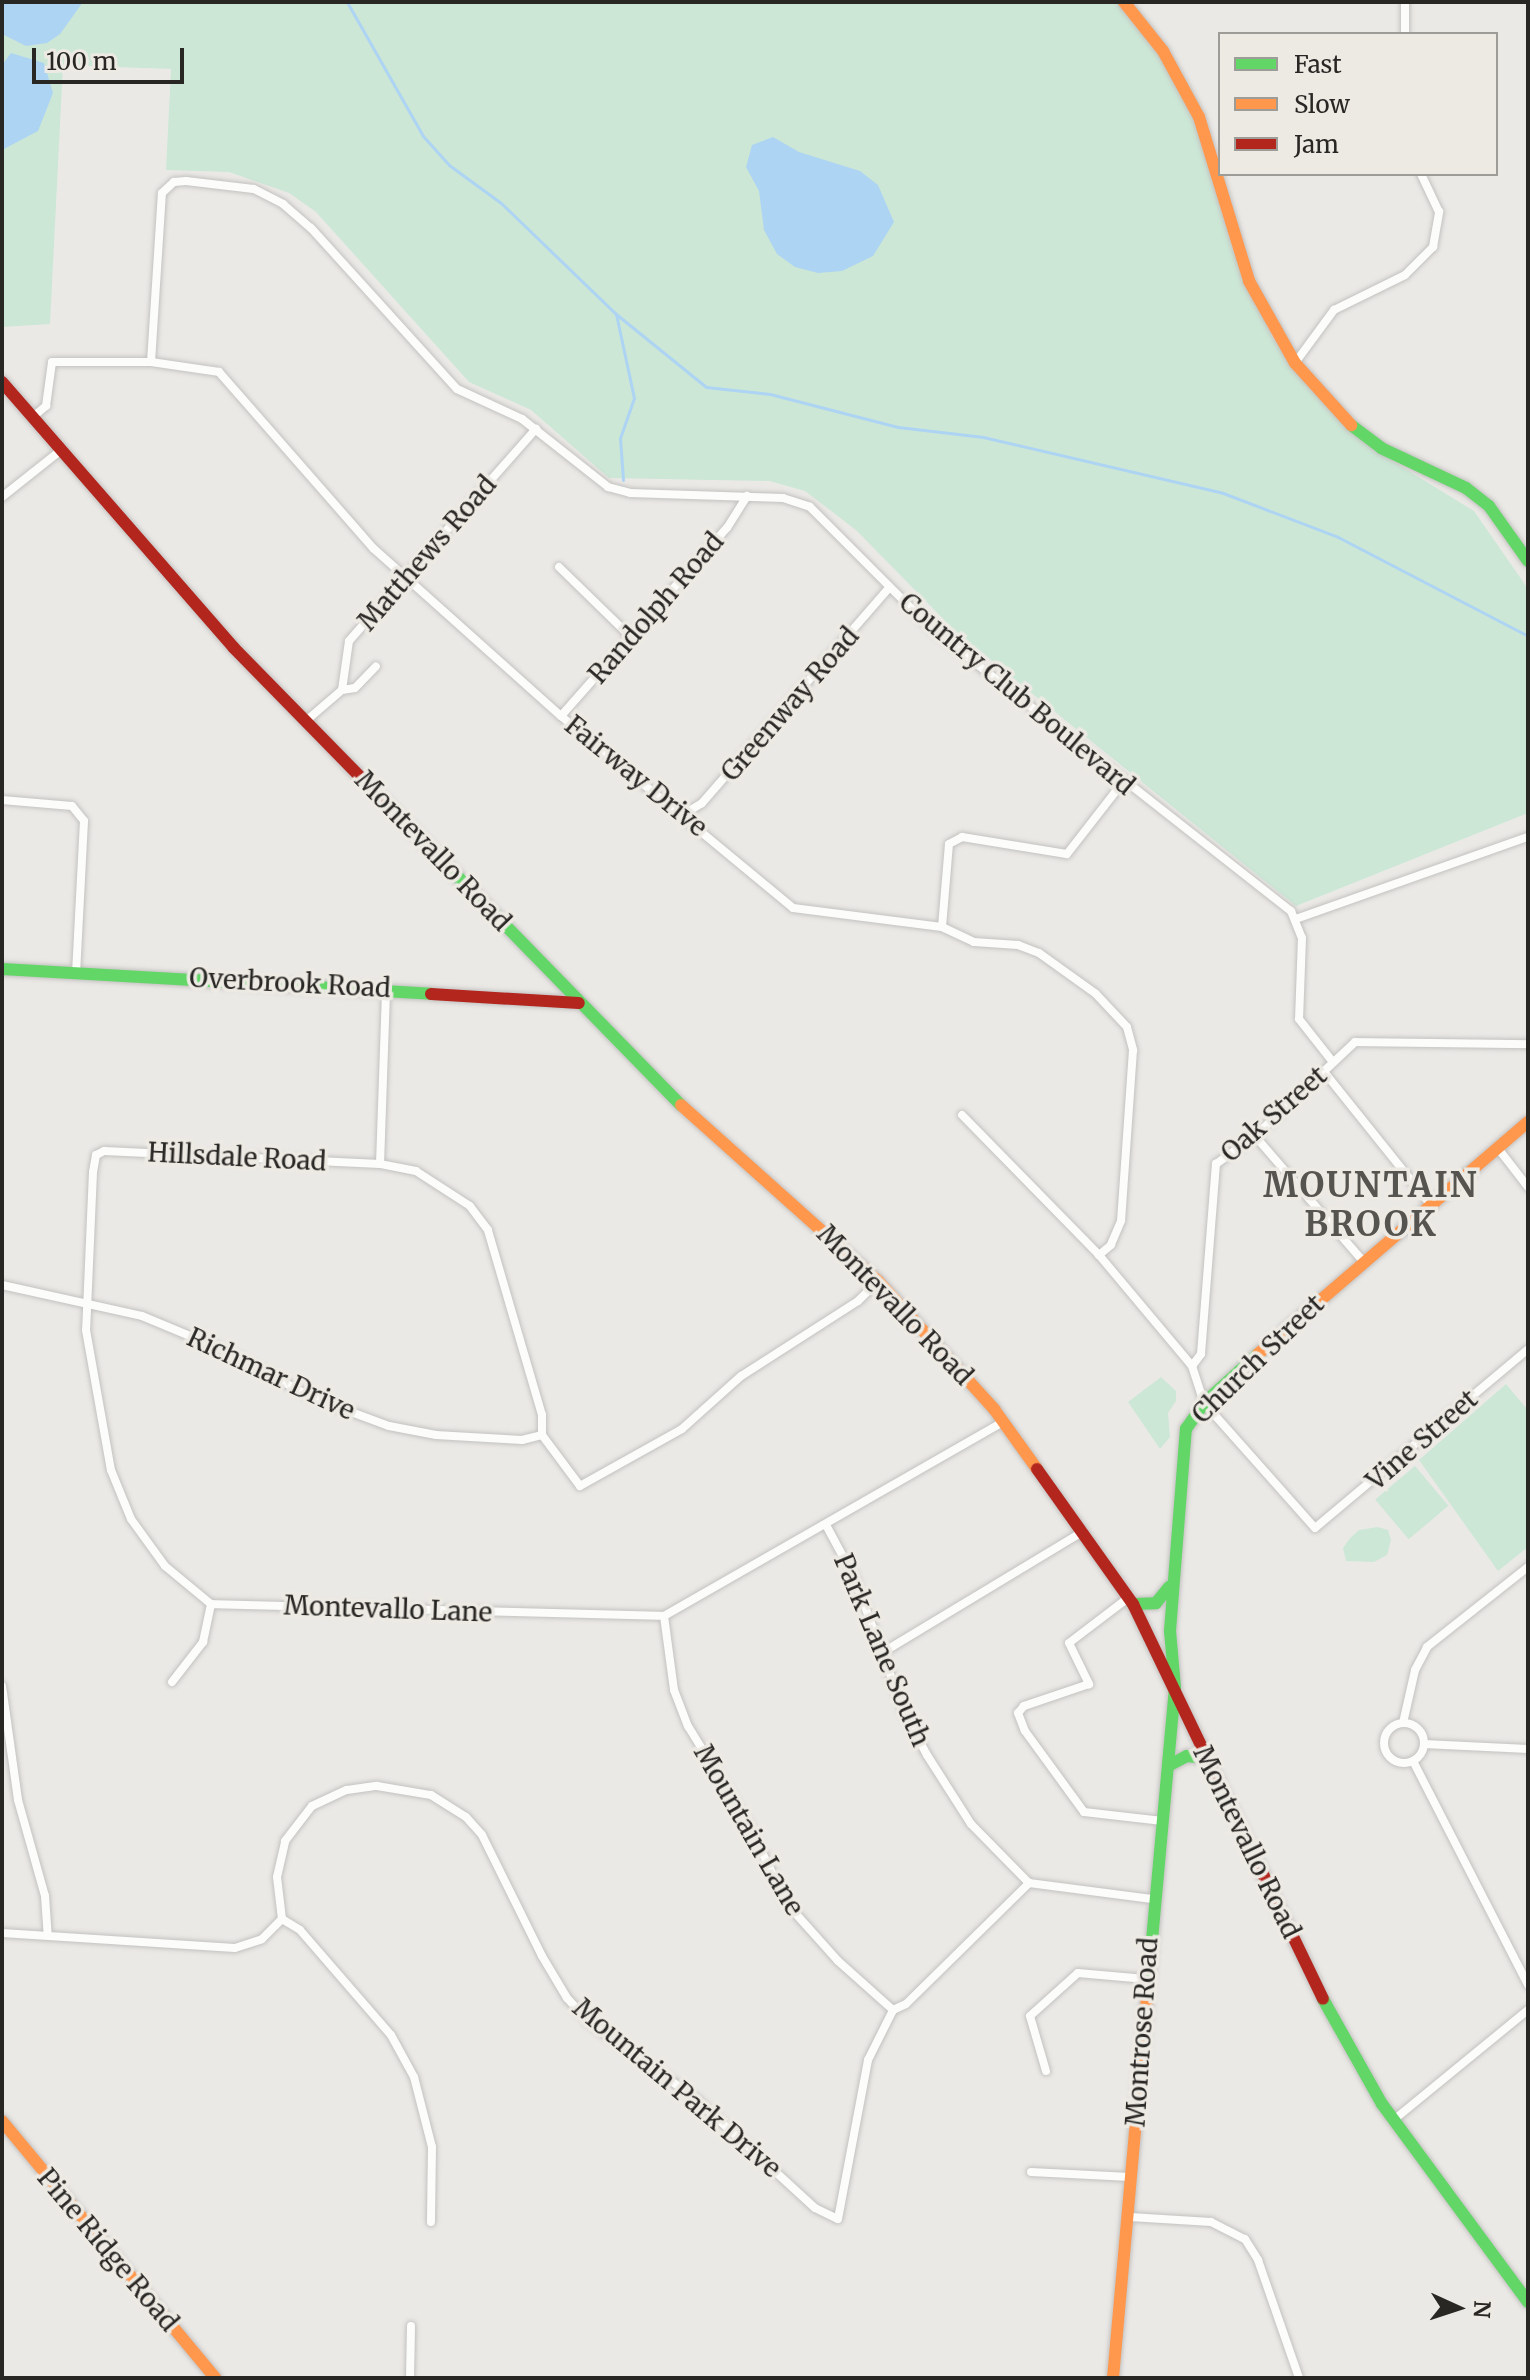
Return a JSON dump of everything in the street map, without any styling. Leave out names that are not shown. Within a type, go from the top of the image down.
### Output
[{"type":"main road","points":[[1124,2],[1163,51],[1199,117],[1249,281],[1295,363],[1347,422],[1381,448],[1466,488],[1489,506],[1528,561]]},
{"type":"main road","name":"Montevallo Road","points":[[2,382],[234,648],[707,1132],[878,1281],[1001,1423],[1084,1531],[1131,1601],[1333,2020],[1417,2156],[1528,2302]]},
{"type":"main road","name":"Overbrook Road","points":[[2,969],[386,988],[579,1003]]},
{"type":"main road","name":"Church Street","points":[[1175,1687],[1173,1580],[1186,1429],[1204,1403],[1362,1260],[1528,1122]]},
{"type":"main road","points":[[1131,1601],[1164,1598],[1173,1580]]},
{"type":"main road","name":"Montrose Road","points":[[1113,2378],[1130,2217],[1130,2177],[1152,1899],[1175,1687]]},
{"type":"main road","points":[[1168,1766],[1187,1756],[1205,1758]]},
{"type":"main road","name":"Pine Ridge Road","points":[[2,2121],[215,2378]]},
{"type":"street","points":[[1405,2],[1405,32]]},
{"type":"street","points":[[1295,363],[1334,310],[1405,275],[1433,247],[1439,212],[1422,176]]},
{"type":"street","name":"Country Club Boulevard","points":[[151,362],[162,193],[174,182],[229,185],[283,204],[445,379],[536,429],[599,481],[619,491],[783,498],[810,507],[931,628],[1296,919]]},
{"type":"street","points":[[34,416],[46,406],[52,362],[151,362]]},
{"type":"street","name":"Fairway Drive","points":[[151,362],[219,372],[373,548],[561,716],[684,814],[793,908],[942,927],[974,942],[1039,953],[1096,994],[1127,1027],[1133,1050],[1121,1221],[1111,1245],[1099,1255]]},
{"type":"street","name":"Matthews Road","points":[[342,690],[349,641],[536,429]]},
{"type":"street","points":[[2,497],[61,450]]},
{"type":"street","name":"Randolph Road","points":[[561,716],[727,528],[747,496]]},
{"type":"street","points":[[559,567],[630,636]]},
{"type":"street","name":"Greenway Road","points":[[684,814],[702,803],[890,587]]},
{"type":"street","points":[[307,720],[342,690],[355,688],[376,666]]},
{"type":"street","points":[[942,927],[949,844],[962,837],[1067,854],[1123,782]]},
{"type":"street","points":[[2,800],[72,806],[84,821],[76,972]]},
{"type":"street","points":[[1333,1062],[1299,1019],[1302,938],[1296,919],[1528,837]]},
{"type":"street","points":[[386,988],[380,1164],[416,1171],[449,1189],[488,1230],[538,1400],[542,1435],[580,1486],[682,1429],[741,1376],[858,1301],[878,1281]]},
{"type":"street","name":"Oak Street","points":[[1192,1366],[1201,1354],[1216,1164],[1255,1136],[1355,1042],[1368,1040],[1473,1047],[1528,1044]]},
{"type":"street","points":[[1325,1073],[1429,1203]]},
{"type":"street","points":[[962,1115],[1099,1255],[1192,1366],[1204,1403]]},
{"type":"street","points":[[1255,1136],[1362,1260]]},
{"type":"street","points":[[1497,1147],[1528,1187]]},
{"type":"street","name":"Hillsdale Road","points":[[85,1301],[96,1155],[117,1151],[380,1164]]},
{"type":"street","name":"Richmar Drive","points":[[2,1285],[142,1316],[226,1351],[311,1397],[389,1426],[465,1437],[522,1440],[542,1435]]},
{"type":"street","points":[[85,1301],[111,1470],[131,1519],[165,1566],[211,1604],[203,1642],[172,1682]]},
{"type":"street","name":"Vine Street","points":[[1204,1403],[1315,1528],[1528,1349]]},
{"type":"street","points":[[664,1616],[1001,1423]]},
{"type":"street","name":"Park Lane South","points":[[826,1525],[885,1651],[905,1714],[927,1755],[971,1824],[1029,1883]]},
{"type":"street","points":[[885,1651],[1084,1531]]},
{"type":"street","points":[[1403,1723],[1415,1670],[1427,1647],[1528,1567]]},
{"type":"street","points":[[1131,1601],[1069,1643],[1089,1684],[1024,1706],[1018,1713],[1084,1812],[1162,1821]]},
{"type":"street","name":"Montevallo Lane","points":[[211,1604],[664,1616]]},
{"type":"street","name":"Mountain Lane","points":[[664,1616],[674,1690],[688,1726],[748,1824],[788,1905],[838,1961],[893,2010]]},
{"type":"street","points":[[2,1686],[18,1800],[45,1896],[48,1935]]},
{"type":"street","points":[[1413,1761],[1394,1761],[1385,1751],[1387,1731],[1403,1723],[1417,1728],[1424,1744]]},
{"type":"street","points":[[1424,1744],[1528,1749]]},
{"type":"street","points":[[1413,1761],[1424,1744]]},
{"type":"street","points":[[1413,1761],[1528,1985]]},
{"type":"street","name":"Mountain Park Drive","points":[[282,1919],[277,1877],[285,1841],[312,1806],[347,1790],[377,1786],[431,1795],[466,1817],[482,1835],[542,1956],[567,1998],[589,2022],[696,2099],[815,2208],[838,2219],[868,2060],[893,2010],[906,2004],[1029,1883]]},
{"type":"street","points":[[1029,1883],[1152,1899]]},
{"type":"street","points":[[2,1933],[235,1948],[262,1939],[282,1919],[300,1930],[391,2035],[414,2077],[432,2147],[431,2222]]},
{"type":"street","points":[[1046,2071],[1030,2016],[1078,1973],[1146,1979]]},
{"type":"street","points":[[1396,2118],[1528,2010]]},
{"type":"street","points":[[1031,2172],[1130,2177]]},
{"type":"street","points":[[1130,2217],[1211,2222],[1245,2239],[1258,2260],[1299,2378]]},
{"type":"street","points":[[410,2378],[411,2326]]},
{"type":"green space","points":[[2,2],[1119,2],[1159,54],[1195,119],[1233,251],[1272,337],[1292,365],[1378,452],[1474,511],[1528,589],[1528,813],[1296,906],[957,633],[856,530],[805,491],[770,481],[609,478],[531,410],[469,382],[316,212],[289,193],[229,172],[166,170],[171,69],[63,65],[50,324],[2,327]]},
{"type":"green space","points":[[1161,1377],[1176,1391],[1176,1401],[1168,1413],[1170,1437],[1160,1449],[1128,1402]]},
{"type":"green space","points":[[1506,1384],[1528,1410],[1528,1547],[1498,1571],[1419,1460]]},
{"type":"green space","points":[[1415,1466],[1448,1506],[1409,1539],[1375,1499]]},
{"type":"green space","points":[[1378,1527],[1388,1530],[1391,1540],[1387,1555],[1374,1562],[1346,1561],[1343,1548],[1350,1538],[1359,1530]]},
{"type":"water","points":[[2,2],[83,2],[60,34],[47,43],[26,46],[4,35]]},
{"type":"water","points":[[11,53],[44,63],[53,93],[38,131],[2,150],[2,65]]},
{"type":"water","points":[[773,137],[799,152],[860,171],[878,185],[894,222],[873,256],[842,271],[818,273],[795,267],[777,254],[764,230],[759,191],[746,167],[752,145]]},
{"type":"waterway","points":[[347,2],[423,136],[449,165],[501,203],[616,314],[706,387],[770,394],[898,427],[983,437],[1223,493],[1338,537],[1528,636]]},
{"type":"waterway","points":[[616,314],[634,398],[620,438],[623,480]]},
{"type":"traffic: fast","points":[[1351,425],[1381,448],[1466,488],[1489,506],[1528,561]]},
{"type":"traffic: fast","points":[[426,844],[681,1105]]},
{"type":"traffic: fast","points":[[2,969],[431,994]]},
{"type":"traffic: fast","points":[[1148,1984],[1175,1687],[1170,1631],[1186,1429],[1204,1403],[1258,1354]]},
{"type":"traffic: fast","points":[[1133,1604],[1156,1603],[1169,1587]]},
{"type":"traffic: fast","points":[[1168,1766],[1187,1756],[1205,1758]]},
{"type":"traffic: fast","points":[[1323,1999],[1382,2104],[1528,2302]]},
{"type":"traffic: slow","points":[[1124,2],[1163,51],[1199,117],[1249,281],[1295,363],[1351,425]]},
{"type":"traffic: slow","points":[[681,1105],[878,1281],[994,1409],[1037,1469]]},
{"type":"traffic: slow","points":[[1258,1354],[1528,1122]]},
{"type":"traffic: slow","points":[[1113,2378],[1148,1984]]},
{"type":"traffic: slow","points":[[2,2121],[215,2378]]},
{"type":"traffic: jam","points":[[2,382],[234,648],[426,844]]},
{"type":"traffic: jam","points":[[431,994],[579,1003]]},
{"type":"traffic: jam","points":[[1037,1469],[1133,1604],[1323,1999]]},
{"type":"district","name":"MOUNTAIN BROOK","points":[[1371,1204]]}]
